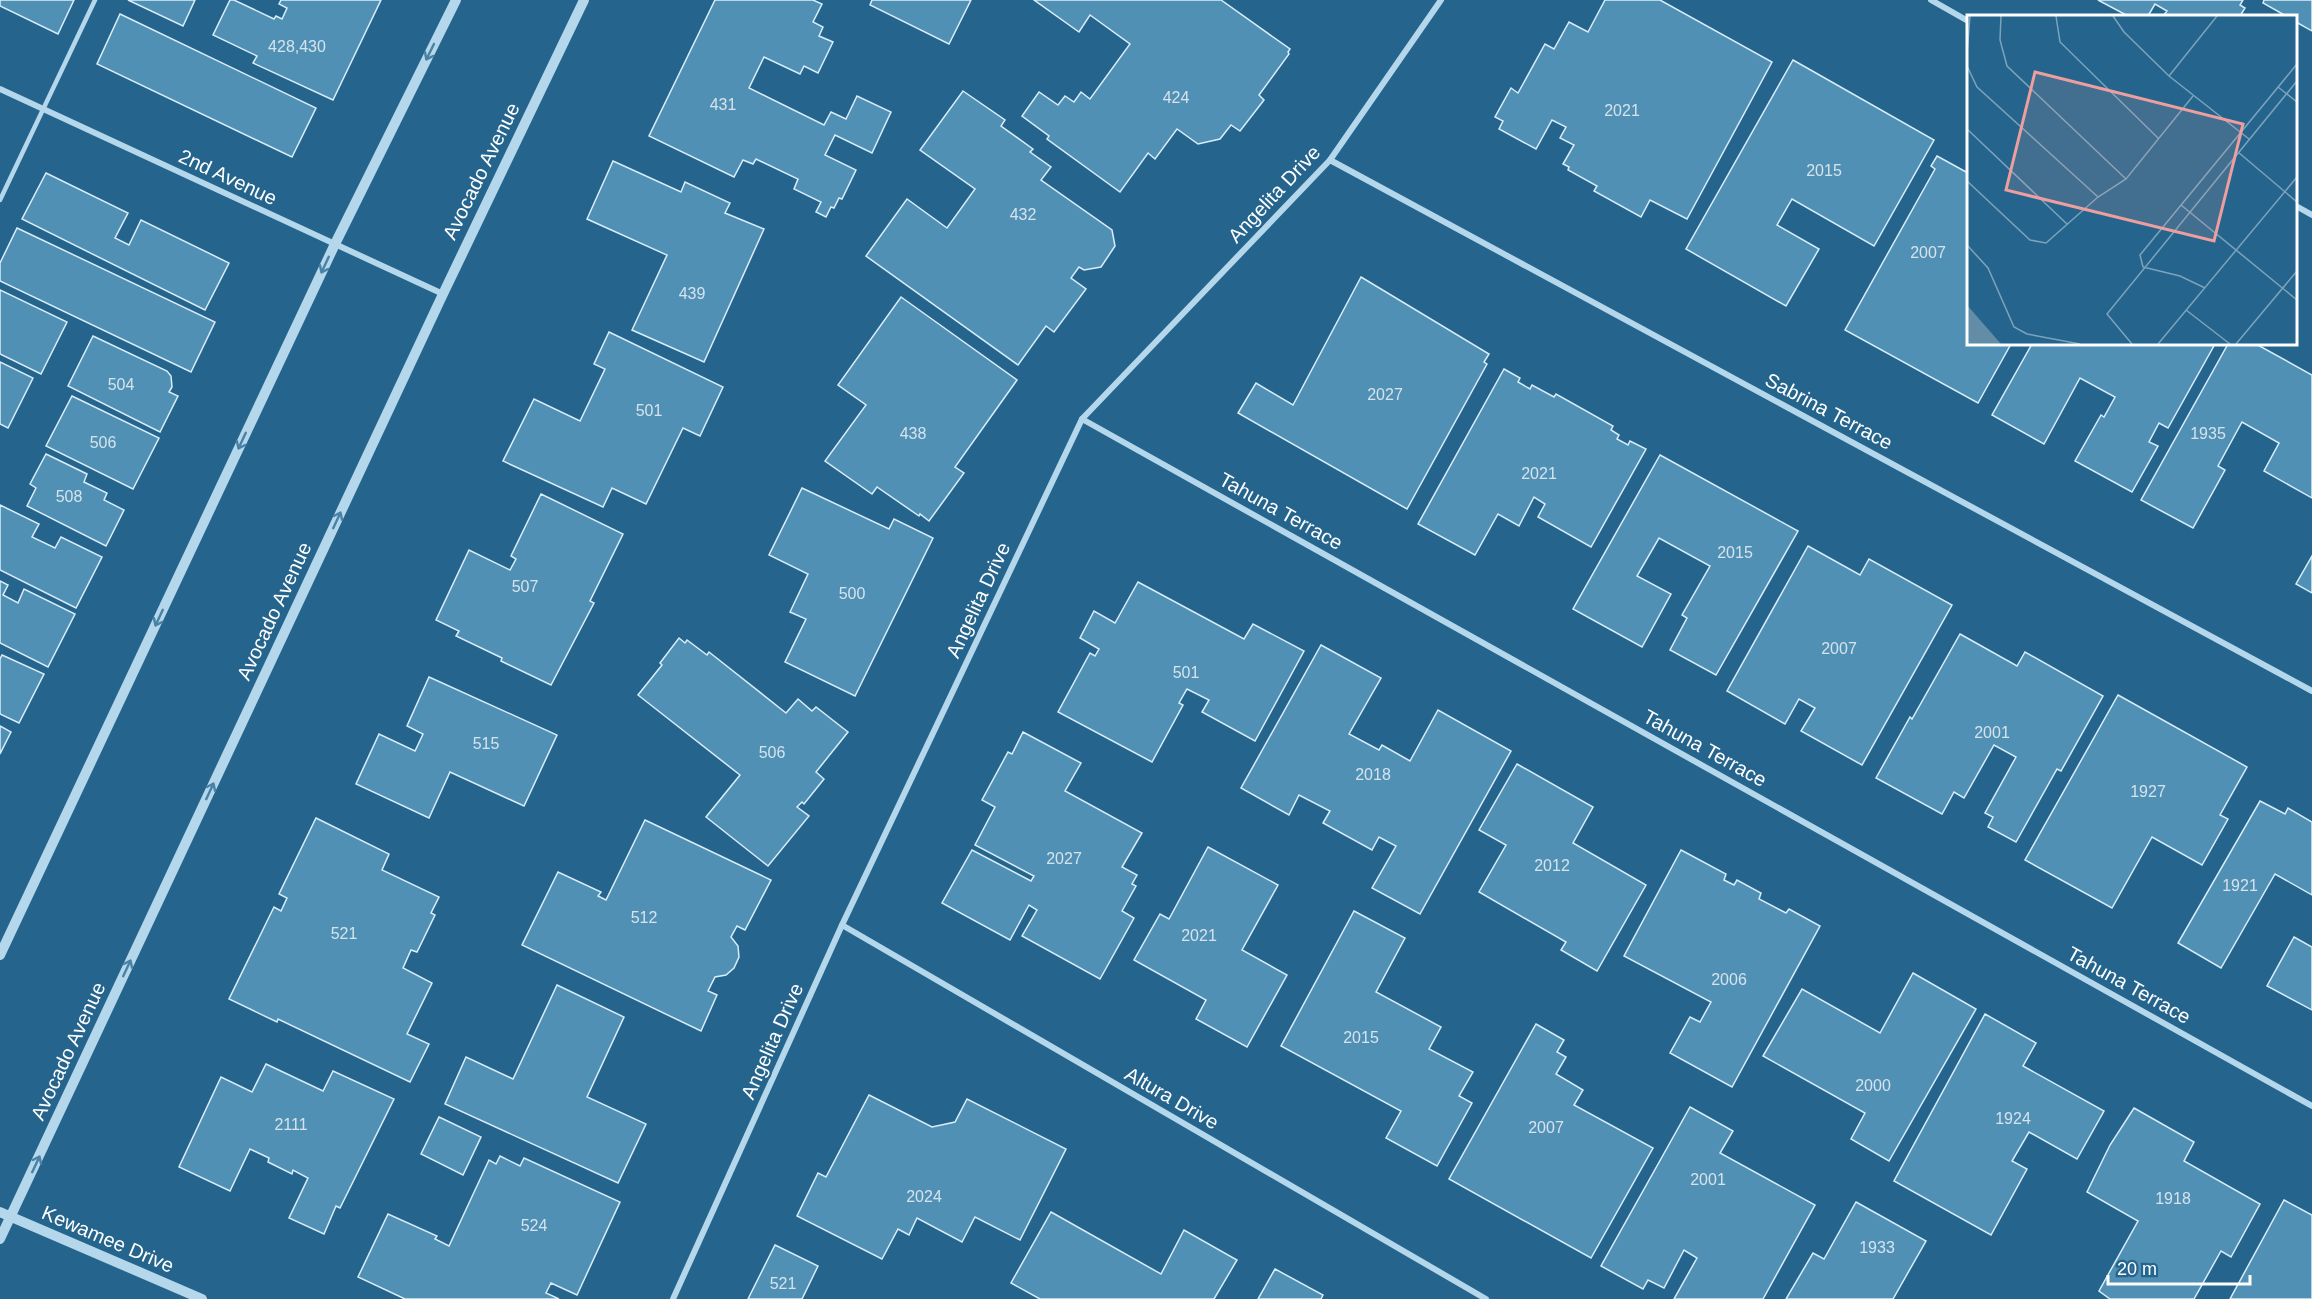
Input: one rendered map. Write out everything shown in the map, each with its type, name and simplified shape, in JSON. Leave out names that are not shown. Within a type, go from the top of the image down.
[{"type":"street","points":[[0,955],[335,244],[456,0]]},
{"type":"street","name":"Avocado Avenue","points":[[0,1239],[443,294],[584,0]]},
{"type":"street","name":"Angelita Drive","points":[[673,1299],[842,925],[1082,419],[1330,160],[1441,0]]},
{"type":"street","points":[[1931,0],[1967,20]]},
{"type":"street","name":"2nd Avenue","points":[[0,89],[443,294]]},
{"type":"street","name":"Sabrina Terrace","points":[[1330,160],[2312,691]]},
{"type":"street","points":[[2297,207],[2312,215]]},
{"type":"street","name":"Tahuna Terrace","points":[[1082,419],[2312,1106]]},
{"type":"street","name":"Altura Drive","points":[[842,925],[1486,1299]]},
{"type":"street","name":"Kewamee Drive","points":[[0,1212],[202,1299]]},
{"type":"lane","points":[[0,200],[95,0]]},
{"type":"building","points":[[0,0],[74,0],[58,34],[0,6]]},
{"type":"building","points":[[128,0],[195,0],[183,26]]},
{"type":"building","points":[[230,0],[274,19],[276,16],[282,19],[287,8],[279,4],[281,0],[381,0],[333,100],[253,63],[257,56],[213,35]]},
{"type":"building","points":[[715,0],[813,0],[822,4],[813,22],[823,27],[819,36],[833,42],[818,73],[804,66],[800,74],[764,57],[749,88],[824,125],[831,112],[846,119],[857,96],[891,112],[872,153],[835,135],[825,155],[856,170],[842,199],[839,198],[834,208],[831,207],[826,217],[816,212],[821,202],[794,189],[798,179],[756,159],[753,164],[743,160],[734,177],[649,136]]},
{"type":"building","points":[[872,0],[971,0],[949,44],[870,5]]},
{"type":"building","points":[[1034,0],[1221,0],[1290,49],[1289,54],[1259,95],[1264,100],[1240,131],[1231,125],[1220,139],[1198,144],[1177,129],[1155,159],[1148,153],[1120,192],[1047,139],[1049,136],[1022,116],[1039,92],[1058,105],[1065,96],[1074,102],[1081,92],[1090,99],[1130,44],[1090,15],[1079,32]]},
{"type":"building","points":[[1605,0],[1660,0],[1772,62],[1687,219],[1650,200],[1641,217],[1594,191],[1597,186],[1568,170],[1569,167],[1563,164],[1574,145],[1560,138],[1566,127],[1552,120],[1536,149],[1499,129],[1503,121],[1495,117],[1511,88],[1518,93],[1545,44],[1554,49],[1569,22],[1588,32]]},
{"type":"building","points":[[2098,0],[2243,0],[2240,5],[2245,8],[2241,15],[2164,15],[2167,11],[2155,4],[2149,15],[2126,15]]},
{"type":"building","points":[[2264,0],[2312,0],[2312,31],[2297,23],[2297,15],[2284,15],[2263,3]]},
{"type":"building","points":[[120,14],[316,108],[292,157],[97,64]]},
{"type":"building","points":[[1793,60],[1934,140],[1874,246],[1792,199],[1777,225],[1819,249],[1786,306],[1686,249]]},
{"type":"building","points":[[963,91],[1005,120],[1001,126],[1033,149],[1030,152],[1051,167],[1041,180],[1112,230],[1115,246],[1101,267],[1084,270],[1079,267],[1071,278],[1086,289],[1054,332],[1046,326],[1018,365],[866,256],[907,199],[947,228],[975,189],[920,150]]},
{"type":"building","points":[[1937,156],[1967,172],[1967,345],[2010,345],[1978,403],[1845,330],[1935,169],[1931,166]]},
{"type":"building","points":[[613,161],[681,192],[685,182],[730,203],[725,213],[764,229],[704,362],[632,330],[667,255],[587,219]]},
{"type":"building","points":[[46,173],[128,213],[115,238],[129,245],[141,220],[229,263],[205,310],[22,219]]},
{"type":"building","points":[[17,228],[215,322],[191,372],[0,281],[0,263]]},
{"type":"building","points":[[1361,277],[1489,354],[1484,362],[1487,364],[1407,509],[1238,413],[1256,383],[1293,405]]},
{"type":"building","points":[[0,290],[67,322],[41,374],[0,354]]},
{"type":"building","points":[[901,297],[1017,380],[955,467],[964,473],[929,521],[877,487],[872,494],[825,461],[866,405],[838,385]]},
{"type":"building","points":[[609,332],[723,387],[700,436],[683,428],[646,504],[612,488],[603,507],[503,461],[534,399],[580,421],[605,369],[594,364]]},
{"type":"building","points":[[93,336],[167,371],[171,376],[172,387],[169,392],[178,396],[160,432],[68,386]]},
{"type":"building","points":[[2031,345],[2214,345],[2168,428],[2159,423],[2149,442],[2158,446],[2132,492],[2075,461],[2101,415],[2104,417],[2115,397],[2080,378],[2044,444],[1992,415]]},
{"type":"building","points":[[2227,345],[2258,345],[2312,375],[2312,498],[2264,471],[2279,443],[2242,422],[2218,466],[2225,470],[2193,528],[2141,500]]},
{"type":"building","points":[[0,362],[33,378],[8,428],[0,424]]},
{"type":"building","points":[[1504,369],[1520,378],[1518,382],[1530,389],[1532,385],[1554,397],[1556,394],[1613,426],[1611,430],[1619,435],[1617,439],[1628,445],[1630,441],[1646,449],[1591,547],[1538,517],[1545,504],[1534,497],[1519,526],[1498,514],[1475,555],[1418,524]]},
{"type":"building","points":[[72,396],[159,438],[133,489],[46,446]]},
{"type":"building","points":[[46,454],[87,474],[84,482],[107,493],[104,500],[124,510],[106,546],[27,506],[36,488],[30,484]]},
{"type":"building","points":[[1660,455],[1798,531],[1716,675],[1670,650],[1687,618],[1682,615],[1710,566],[1659,538],[1637,576],[1671,594],[1642,647],[1573,609]]},
{"type":"building","points":[[802,488],[889,529],[894,519],[933,538],[855,696],[785,662],[806,619],[790,612],[808,574],[769,555]]},
{"type":"building","points":[[541,494],[623,534],[590,601],[594,603],[551,685],[456,636],[459,631],[436,620],[469,550],[510,570],[516,559],[511,556]]},
{"type":"building","points":[[0,505],[39,524],[32,537],[55,548],[61,537],[102,557],[76,608],[0,570]]},
{"type":"building","points":[[1808,546],[1860,575],[1869,559],[1952,605],[1862,765],[1801,731],[1815,708],[1799,699],[1785,724],[1727,691]]},
{"type":"building","points":[[2312,556],[2312,593],[2296,584]]},
{"type":"building","points":[[0,581],[8,585],[3,595],[18,603],[24,589],[75,614],[48,667],[0,643]]},
{"type":"building","points":[[1138,582],[1244,639],[1253,624],[1304,651],[1255,741],[1202,712],[1209,700],[1187,689],[1179,703],[1183,705],[1152,762],[1058,712],[1090,653],[1095,656],[1099,649],[1080,638],[1094,611],[1115,623]]},
{"type":"building","points":[[1960,634],[2017,666],[2025,652],[2103,696],[2061,771],[2057,769],[2016,842],[1988,827],[1993,817],[1985,813],[2016,757],[1994,745],[1964,798],[1954,792],[1942,814],[1876,778]]},
{"type":"building","points":[[679,638],[685,643],[687,640],[707,655],[709,652],[786,713],[798,699],[812,711],[816,707],[848,732],[816,772],[824,779],[804,804],[802,802],[797,807],[809,816],[768,866],[706,817],[740,775],[638,695],[662,665],[660,663]]},
{"type":"building","points":[[1321,645],[1381,678],[1349,734],[1379,750],[1382,745],[1410,761],[1438,710],[1511,751],[1420,914],[1372,888],[1396,846],[1379,837],[1372,850],[1323,823],[1330,811],[1299,795],[1289,815],[1241,788]]},
{"type":"building","points":[[2,655],[44,674],[19,723],[0,714],[0,659]]},
{"type":"building","points":[[429,677],[557,735],[524,806],[450,772],[429,818],[356,784],[379,734],[415,751],[423,734],[407,726]]},
{"type":"building","points":[[2118,695],[2247,767],[2220,815],[2228,819],[2202,865],[2152,837],[2112,908],[2025,860]]},
{"type":"building","points":[[0,726],[11,732],[0,754]]},
{"type":"building","points":[[1023,732],[1081,763],[1065,791],[1142,833],[1122,867],[1137,875],[1132,884],[1136,886],[1122,911],[1134,918],[1100,979],[1022,936],[1037,910],[1029,905],[1010,940],[942,903],[972,850],[1031,881],[1034,876],[975,845],[995,807],[982,800],[1008,752],[1012,754]]},
{"type":"building","points":[[1517,764],[1593,807],[1573,843],[1646,885],[1597,971],[1561,950],[1566,942],[1479,892],[1506,845],[1479,830]]},
{"type":"building","points":[[2260,801],[2285,814],[2288,808],[2312,822],[2312,895],[2275,874],[2221,968],[2178,943]]},
{"type":"building","points":[[316,818],[389,854],[382,870],[439,897],[431,913],[435,915],[417,952],[411,950],[403,968],[432,983],[407,1034],[429,1044],[410,1082],[278,1019],[277,1022],[229,999],[274,907],[281,911],[287,898],[279,894]]},
{"type":"building","points":[[645,820],[771,880],[745,930],[737,926],[731,937],[738,946],[739,957],[734,968],[726,975],[715,977],[708,991],[717,995],[701,1031],[522,945],[558,872],[601,892],[598,896],[606,900]]},
{"type":"building","points":[[1208,847],[1278,885],[1242,950],[1287,975],[1247,1047],[1196,1019],[1206,1000],[1134,960],[1160,914],[1169,919]]},
{"type":"building","points":[[1681,850],[1726,874],[1724,880],[1734,885],[1737,880],[1761,893],[1759,899],[1786,913],[1789,909],[1820,926],[1732,1087],[1670,1053],[1690,1017],[1700,1022],[1711,1002],[1624,956]]},
{"type":"building","points":[[1354,911],[1405,938],[1376,992],[1441,1027],[1429,1049],[1473,1072],[1459,1096],[1472,1103],[1437,1166],[1386,1138],[1401,1111],[1281,1046]]},
{"type":"building","points":[[2294,937],[2312,947],[2312,1010],[2267,986]]},
{"type":"building","points":[[1913,973],[1976,1009],[1889,1161],[1851,1139],[1865,1113],[1763,1056],[1802,989],[1880,1033]]},
{"type":"building","points":[[557,985],[624,1017],[587,1097],[646,1124],[618,1183],[445,1104],[466,1057],[513,1079]]},
{"type":"building","points":[[1985,1014],[2036,1043],[2023,1066],[2104,1111],[2077,1159],[2029,1132],[2012,1161],[2027,1169],[1991,1235],[1894,1181]]},
{"type":"building","points":[[1536,1024],[1564,1040],[1557,1052],[1566,1057],[1556,1074],[1583,1090],[1574,1105],[1653,1148],[1591,1258],[1449,1179]]},
{"type":"building","points":[[266,1064],[323,1091],[333,1071],[394,1099],[340,1208],[336,1206],[324,1234],[289,1218],[308,1178],[293,1170],[292,1174],[268,1162],[269,1158],[250,1149],[230,1191],[179,1167],[221,1077],[252,1092]]},
{"type":"building","points":[[869,1095],[932,1127],[955,1122],[967,1099],[1066,1149],[1020,1240],[975,1217],[962,1242],[917,1218],[909,1235],[898,1229],[882,1259],[797,1216],[818,1173],[826,1177]]},
{"type":"building","points":[[1690,1107],[1733,1131],[1720,1153],[1815,1205],[1763,1299],[1674,1299],[1697,1258],[1684,1250],[1664,1288],[1648,1280],[1643,1289],[1601,1266]]},
{"type":"building","points":[[2134,1108],[2194,1142],[2184,1161],[2260,1204],[2231,1257],[2221,1251],[2194,1299],[2110,1299],[2099,1291],[2138,1221],[2087,1192],[2110,1145]]},
{"type":"building","points":[[439,1117],[481,1137],[463,1175],[421,1154]]},
{"type":"building","points":[[500,1156],[520,1166],[524,1158],[620,1202],[577,1295],[551,1283],[546,1293],[559,1299],[405,1299],[358,1277],[388,1214],[437,1236],[435,1239],[449,1246],[489,1160],[496,1164]]},
{"type":"building","points":[[2284,1200],[2312,1215],[2312,1299],[2230,1299]]},
{"type":"building","points":[[1856,1202],[1926,1241],[1893,1299],[1786,1299],[1813,1253],[1824,1259]]},
{"type":"building","points":[[1051,1212],[1161,1274],[1184,1230],[1237,1260],[1214,1299],[1040,1299],[1011,1283]]},
{"type":"building","points":[[775,1245],[818,1266],[802,1299],[748,1299]]},
{"type":"building","points":[[1275,1269],[1323,1295],[1321,1299],[1258,1299]]}]
